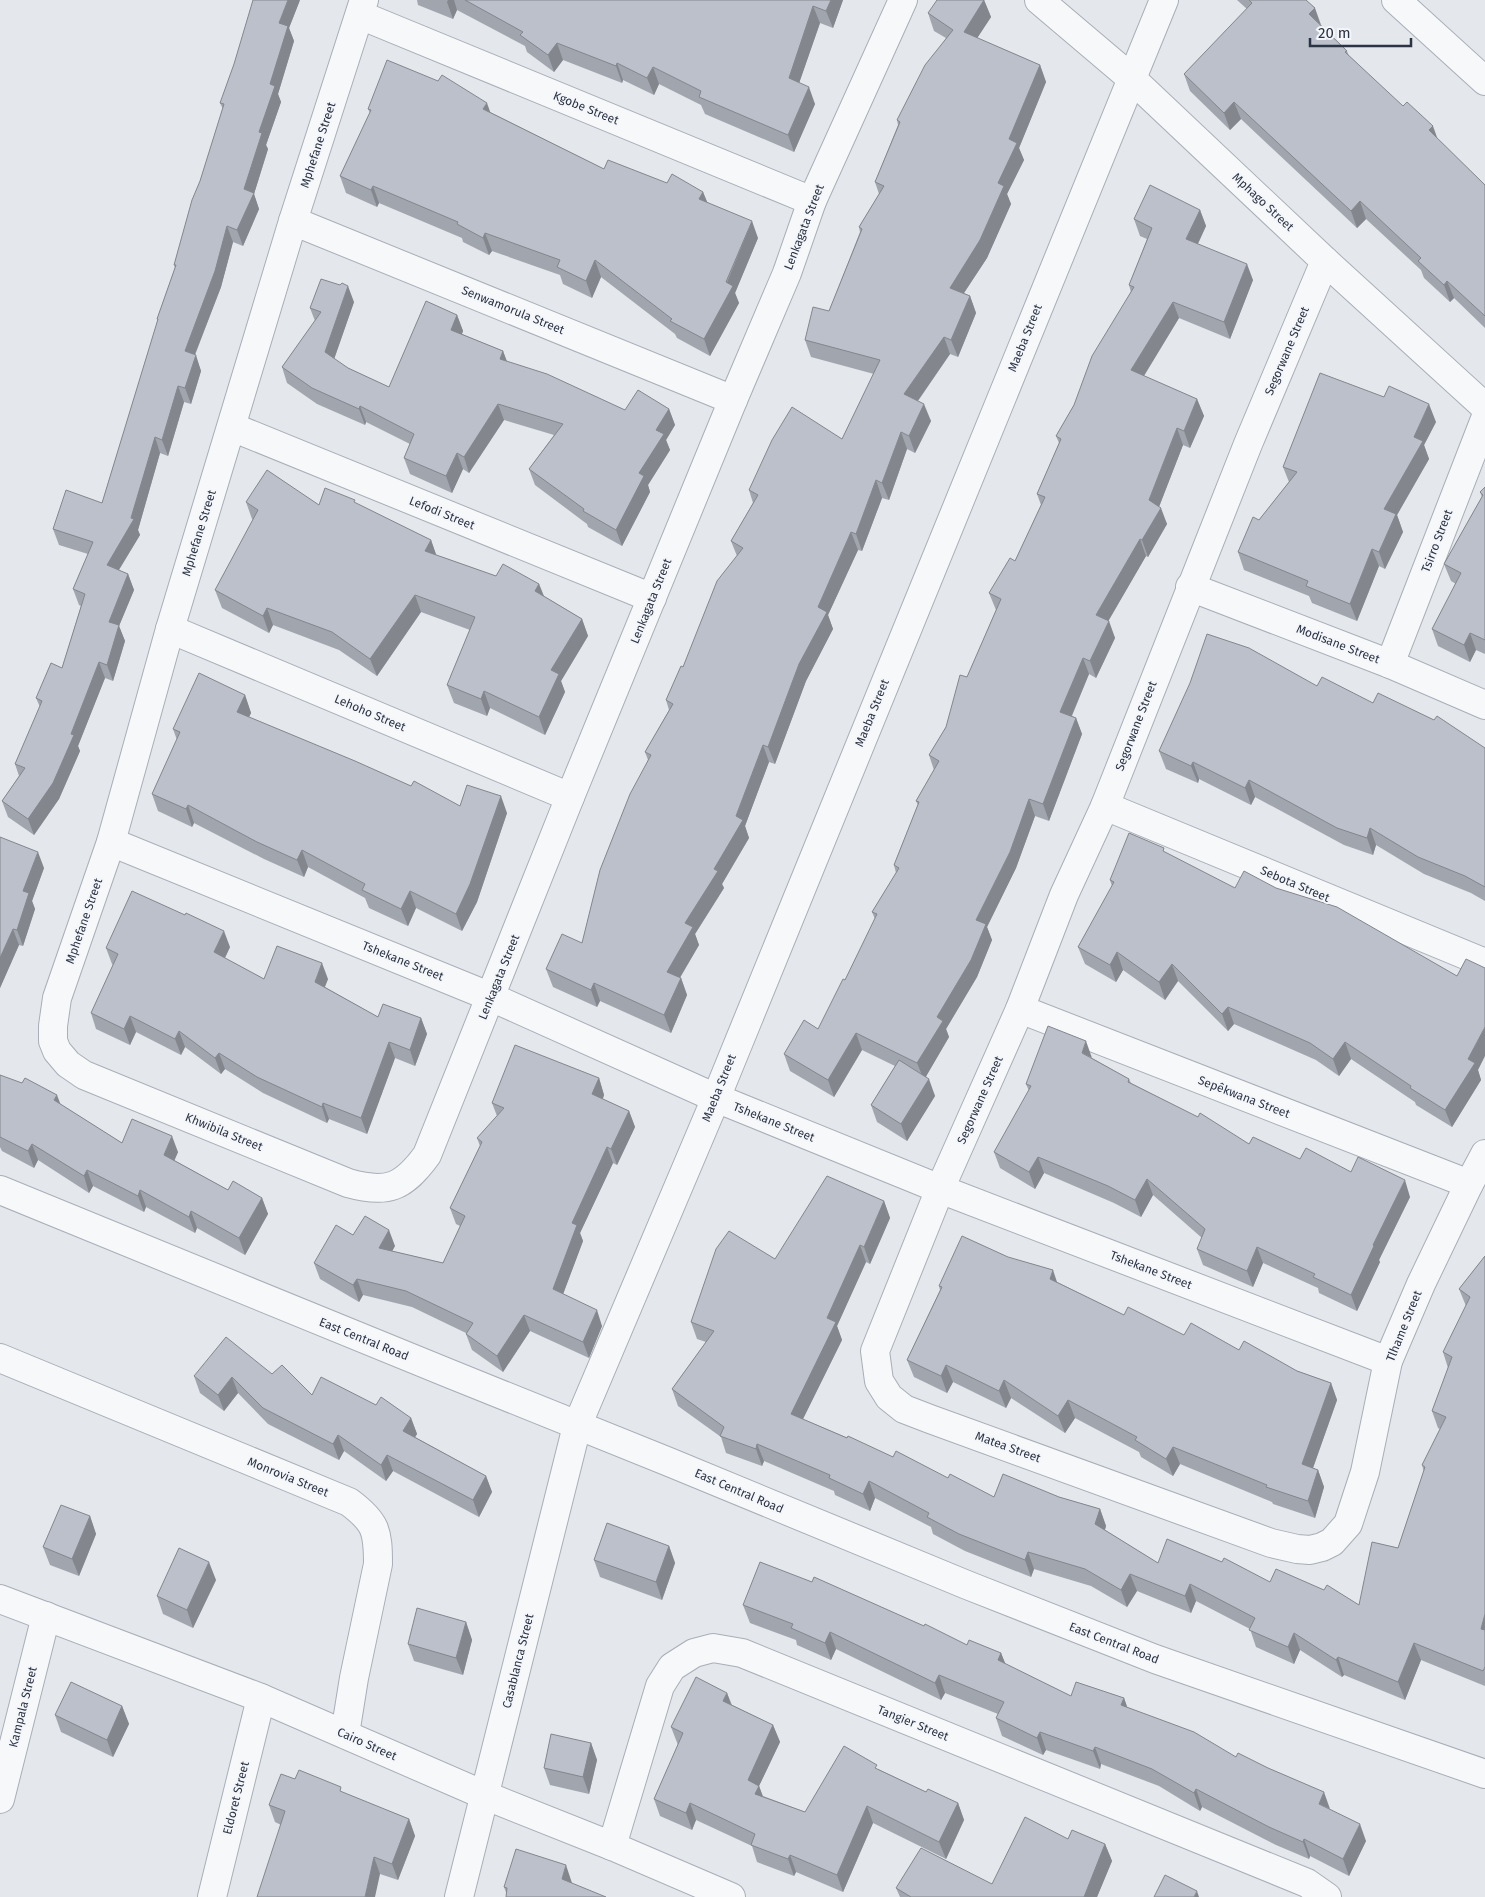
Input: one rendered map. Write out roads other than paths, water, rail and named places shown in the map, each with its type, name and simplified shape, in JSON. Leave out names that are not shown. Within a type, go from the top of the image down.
[{"type":"street","name":"Lenkagata Street","points":[[385,1188],[403,1182],[415,1172],[427,1155],[570,797],[786,273],[812,200],[904,0]]},
{"type":"street","name":"Mphago Street","points":[[1039,0],[1132,78],[1325,261],[1485,407]]},
{"type":"street","name":"Maeba Street","points":[[577,1426],[716,1098],[1164,0]]},
{"type":"street","points":[[1396,0],[1485,81]]},
{"type":"street","name":"Kgobe Street","points":[[362,7],[812,200]]},
{"type":"street","name":"Mphefane Street","points":[[68,1064],[57,1051],[53,1042],[57,998],[111,842],[170,629],[293,221],[362,7]]},
{"type":"street","name":"Senwamorula Street","points":[[293,221],[733,400]]},
{"type":"street","name":"Segorwane Street","points":[[940,1189],[1020,1009],[1064,895],[1105,806],[1190,587],[1325,261]]},
{"type":"street","name":"Tsirro Street","points":[[1390,664],[1485,419]]},
{"type":"street","name":"Lefodi Street","points":[[232,427],[652,598]]},
{"type":"street","name":"Modisane Street","points":[[1190,587],[1390,664],[1485,705]]},
{"type":"street","name":"Lehoho Street","points":[[170,629],[570,797]]},
{"type":"street","name":"Sebota Street","points":[[1105,806],[1485,963]]},
{"type":"street","name":"Tshekane Street","points":[[111,842],[491,997],[716,1098],[940,1189],[1388,1361]]},
{"type":"street","name":"Sepêkwana Street","points":[[1020,1009],[1468,1184]]},
{"type":"street","name":"Khwibila Street","points":[[68,1064],[84,1075],[348,1183],[368,1188],[385,1188]]},
{"type":"street","name":"Tlhame Street","points":[[1339,1535],[1348,1524],[1365,1472],[1388,1361],[1421,1284],[1468,1184],[1485,1154]]},
{"type":"street","name":"Matea Street","points":[[940,1189],[875,1351],[879,1381],[890,1397],[904,1409],[930,1419],[1271,1543],[1297,1550],[1310,1550],[1322,1547],[1339,1535]]},
{"type":"street","name":"East Central Road","points":[[0,1190],[967,1585],[1155,1659],[1485,1774]]},
{"type":"street","name":"Monrovia Street","points":[[0,1358],[349,1502],[370,1520],[378,1545],[378,1564],[354,1678],[345,1734]]},
{"type":"street","name":"Casablanca Street","points":[[459,1897],[577,1426]]},
{"type":"street","name":"Cairo Street","points":[[0,1599],[261,1698],[484,1795],[612,1846],[686,1888],[731,1897]]},
{"type":"street","name":"Kampala Street","points":[[0,1799],[46,1616]]},
{"type":"street","name":"Tangier Street","points":[[612,1846],[660,1686],[672,1667],[694,1653],[713,1648],[742,1653],[1307,1883],[1327,1897]]},
{"type":"street","name":"Eldoret Street","points":[[212,1897],[261,1698]]}]
